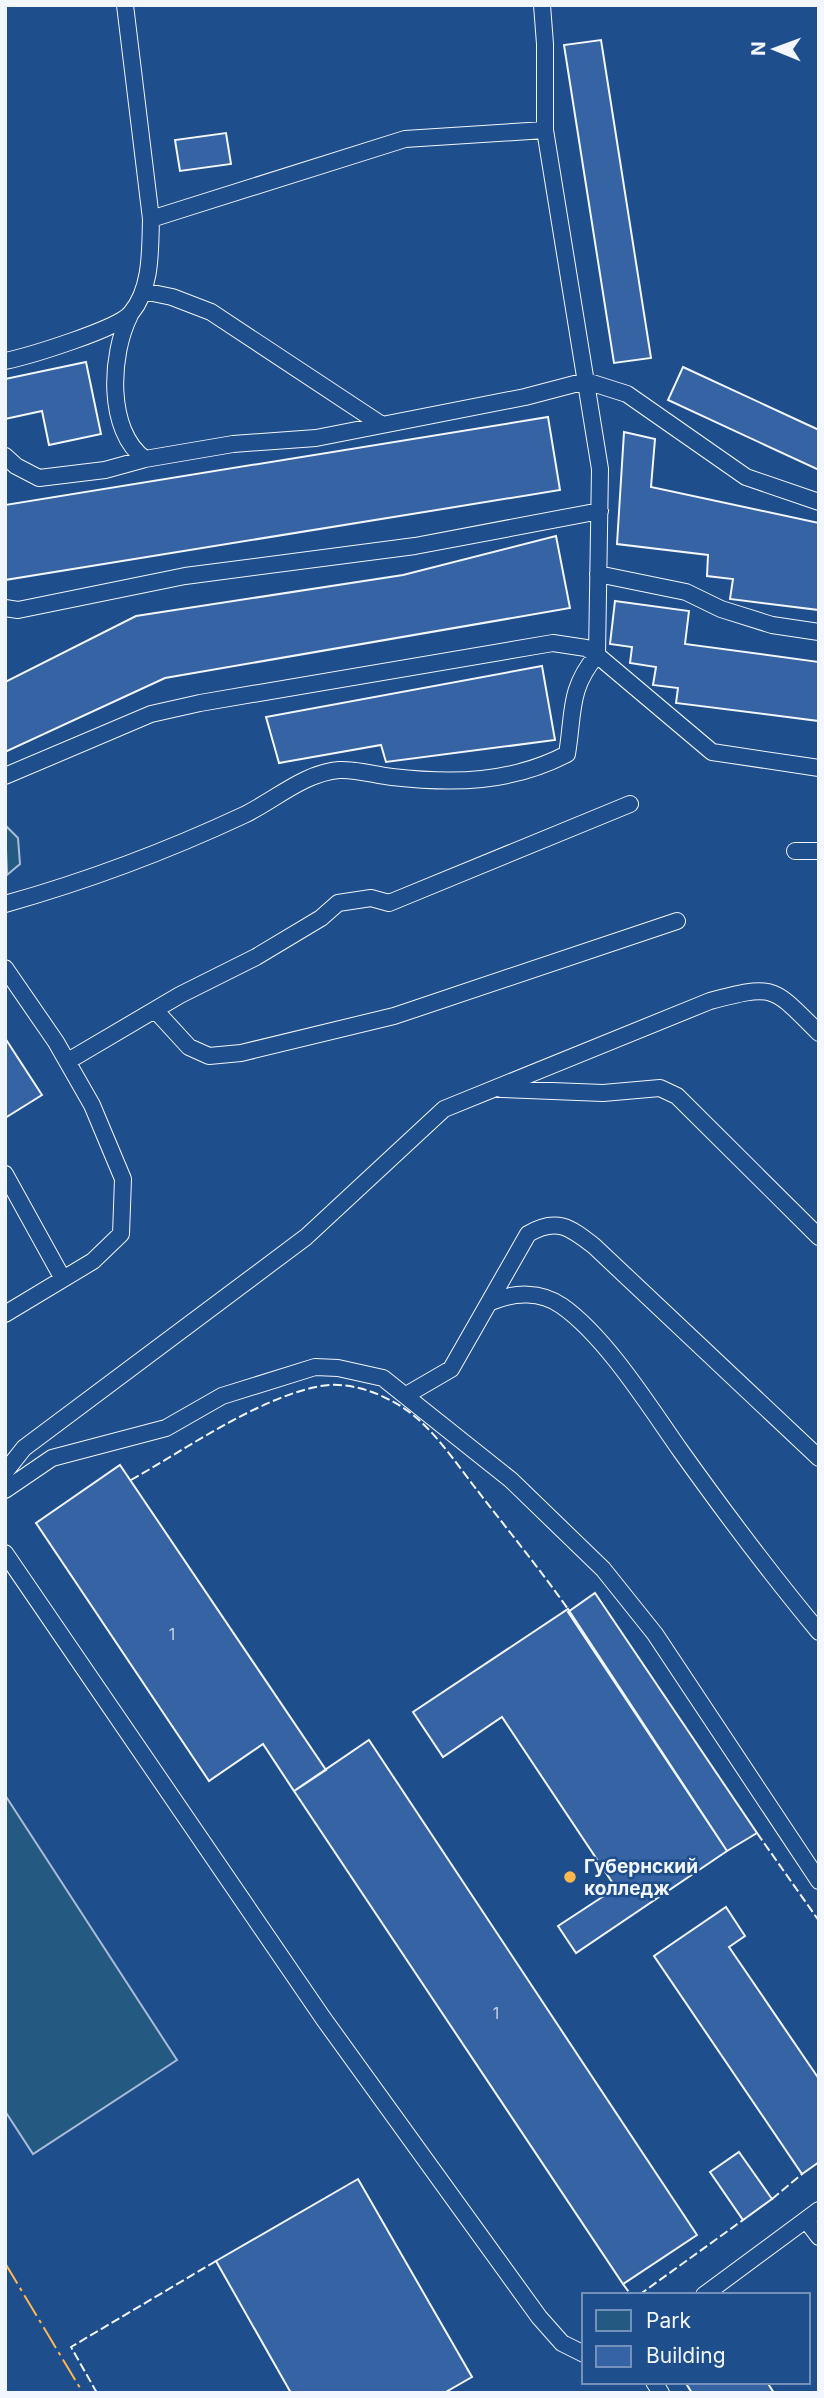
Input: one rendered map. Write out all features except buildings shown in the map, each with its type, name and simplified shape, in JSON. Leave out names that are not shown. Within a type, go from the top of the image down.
[{"type":"lane","points":[[125,5],[151,219],[149,260],[143,291],[120,334],[117,355],[119,417],[126,440],[145,459]]},
{"type":"lane","points":[[5,904],[60,889],[146,857],[245,814],[320,775],[340,770],[412,779],[479,782],[541,768],[567,754],[570,708],[578,682],[597,654],[600,469],[545,130],[542,5]]},
{"type":"lane","points":[[151,219],[405,139],[545,130]]},
{"type":"lane","points":[[143,291],[172,296],[211,312],[382,425]]},
{"type":"lane","points":[[5,361],[99,330],[130,314]]},
{"type":"lane","points":[[5,456],[16,466],[39,478],[105,470],[145,459],[233,444],[316,438],[525,397],[586,381],[627,394],[746,477],[819,502]]},
{"type":"lane","points":[[5,608],[18,610],[185,576],[415,545],[600,511]]},
{"type":"lane","points":[[598,575],[686,592],[721,609],[772,625],[819,632]]},
{"type":"lane","points":[[5,776],[151,714],[200,703],[553,643],[586,648],[597,654],[712,752],[819,768]]},
{"type":"lane","points":[[68,1061],[155,1010],[256,957],[321,918],[338,903],[371,898],[389,903],[630,804]]},
{"type":"lane","points":[[795,851],[819,851]]},
{"type":"lane","points":[[155,1010],[189,1047],[209,1056],[241,1053],[394,1016],[677,921]]},
{"type":"lane","points":[[5,968],[68,1061],[93,1105],[123,1179],[121,1234],[93,1261],[5,1314]]},
{"type":"lane","points":[[5,1472],[24,1448],[306,1237],[444,1110],[710,1001],[753,990],[780,995],[819,1033]]},
{"type":"lane","points":[[496,1088],[604,1093],[660,1087],[677,1096],[819,1237]]},
{"type":"lane","points":[[5,1174],[63,1279]]},
{"type":"lane","points":[[408,1394],[452,1370],[528,1234],[543,1225],[561,1225],[593,1245],[819,1458]]},
{"type":"lane","points":[[491,1302],[504,1297],[540,1295],[562,1306],[591,1334],[642,1397],[744,1540],[819,1632]]},
{"type":"lane","points":[[5,1489],[51,1458],[166,1428],[222,1396],[315,1367],[338,1368],[383,1378],[408,1394],[511,1480],[603,1569],[655,1634],[819,1881]]},
{"type":"lane","points":[[5,1553],[323,2018],[539,2317],[562,2343],[582,2353]]},
{"type":"lane","points":[[707,2293],[812,2215],[819,2237]]},
{"type":"green space","points":[[5,825],[18,838],[20,864],[7,875]]},
{"type":"green space","points":[[5,1795],[177,2060],[33,2154],[5,2111]]},
{"type":"fence","points":[[131,1480],[245,1414],[293,1393],[327,1385],[360,1388],[402,1407],[433,1434],[568,1609]]},
{"type":"fence","points":[[757,1833],[819,1921]]},
{"type":"fence","points":[[772,2199],[802,2174]]},
{"type":"fence","points":[[642,2293],[743,2220]]},
{"type":"fence","points":[[97,2393],[71,2347],[216,2261]]},
{"type":"fence","points":[[623,2284],[630,2293]]},
{"type":"power","points":[[5,2263],[83,2393]]},
{"type":"place","name":"Губернский колледж","points":[[570,1877]]}]
